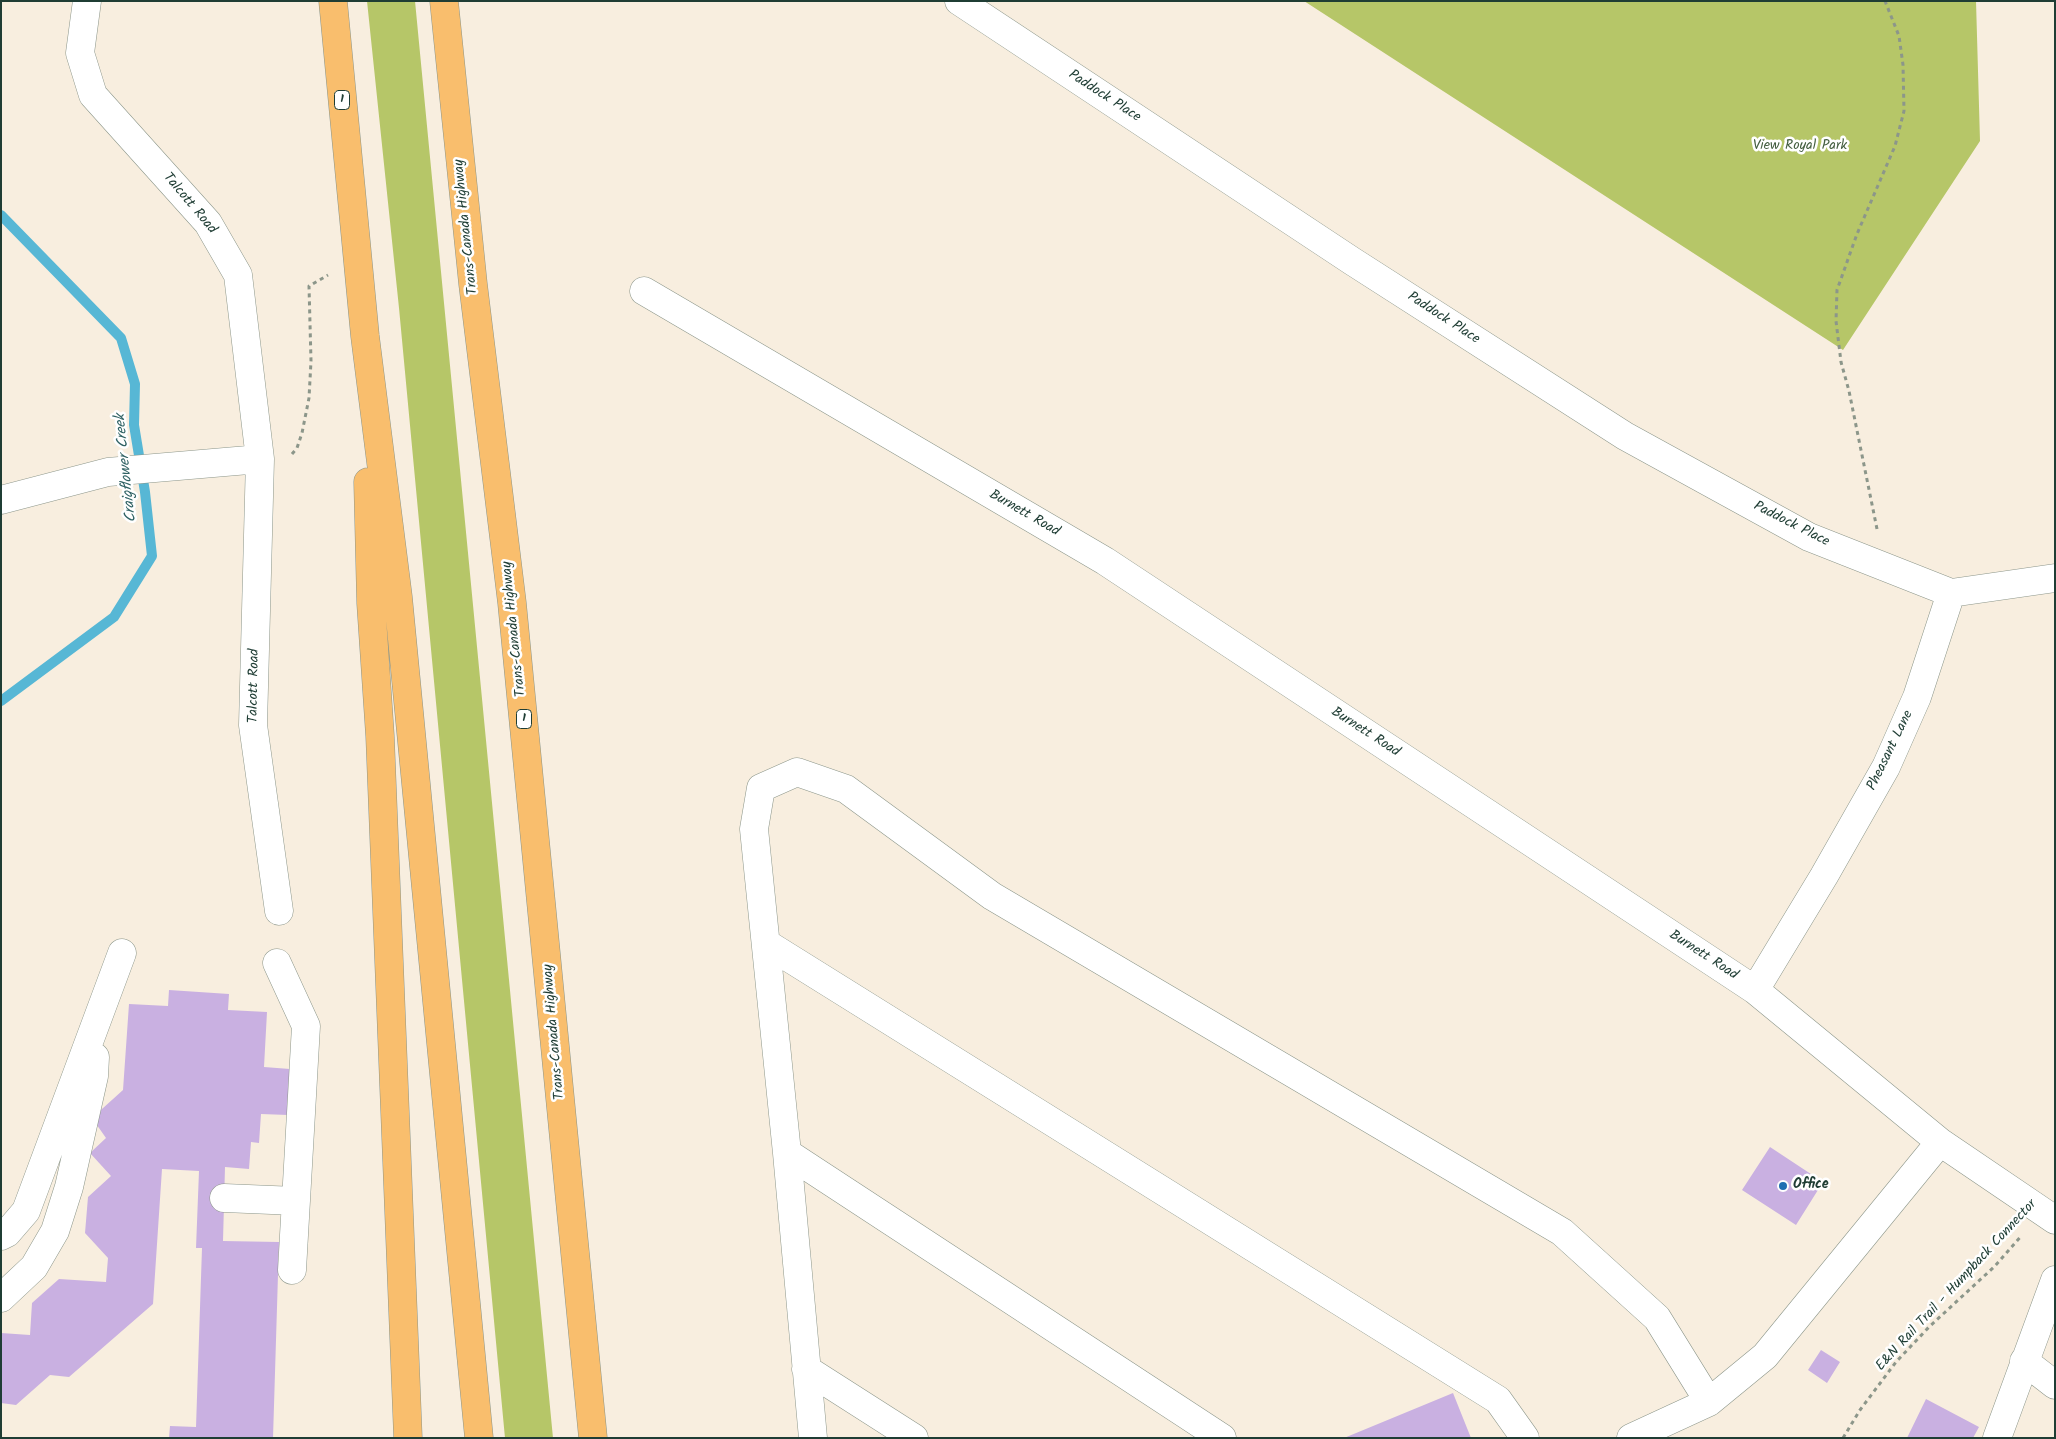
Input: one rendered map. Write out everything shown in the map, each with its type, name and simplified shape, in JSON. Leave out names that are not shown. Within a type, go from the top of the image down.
[{"type":"highway","name":"1","points":[[334,1],[365,336],[398,597],[453,1151],[479,1438]]},
{"type":"highway","name":"Trans-Canada Highway","points":[[444,1],[473,284],[514,612],[593,1438]]},
{"type":"highway","points":[[365,336],[370,602],[380,736],[408,1438]]},
{"type":"street","name":"Talcott Road","points":[[87,1],[80,53],[92,95],[208,223],[238,275],[260,459],[253,725],[279,911]]},
{"type":"street","name":"Paddock Place","points":[[959,1],[1352,261],[1625,436],[1810,537],[1882,567],[1950,592]]},
{"type":"street","name":"Burnett Road","points":[[644,291],[1105,561],[1755,990],[1940,1142],[2048,1216]]},
{"type":"street","points":[[1,500],[108,472],[260,459]]},
{"type":"street","points":[[1950,592],[2055,578]]},
{"type":"street","name":"Pheasant Lane","points":[[1755,990],[1824,876],[1886,767],[1917,697],[1950,592]]},
{"type":"street","points":[[814,1438],[767,944],[754,829],[761,788],[797,772],[846,788],[992,896],[1562,1232],[1657,1318],[1709,1402]]},
{"type":"street","points":[[767,944],[1498,1400],[1525,1438]]},
{"type":"street","points":[[1,1236],[7,1233],[26,1211],[122,953]]},
{"type":"street","points":[[277,963],[306,1026],[292,1270]]},
{"type":"street","points":[[1,1298],[34,1267],[55,1231],[69,1187],[94,1076],[97,1019]]},
{"type":"street","points":[[1631,1438],[1709,1402],[1765,1356],[1940,1142]]},
{"type":"street","points":[[787,1153],[1222,1438]]},
{"type":"street","points":[[224,1198],[296,1201]]},
{"type":"street","points":[[1997,1438],[2055,1280]]},
{"type":"street","points":[[2024,1361],[2055,1385]]},
{"type":"street","points":[[806,1369],[914,1438]]},
{"type":"path","points":[[1882,567],[1874,508],[1841,362],[1836,321],[1838,290],[1856,234],[1895,146],[1904,111],[1903,65],[1899,36],[1885,1]]},
{"type":"path","points":[[260,459],[284,464],[297,448],[302,433],[309,398],[311,361],[309,286],[357,259]]},
{"type":"path","name":"E&N Rail Trail - Humpback Connector","points":[[1843,1438],[1860,1410],[1896,1362],[1929,1327],[2048,1216]]},
{"type":"green space","points":[[367,1],[415,1],[553,1438],[505,1438],[399,308]]},
{"type":"green space","name":"View Royal Park","points":[[1304,1],[1976,1],[1980,141],[1843,350]]},
{"type":"building","points":[[169,990],[229,994],[228,1010],[267,1012],[264,1067],[290,1069],[288,1115],[261,1114],[259,1143],[251,1142],[249,1169],[225,1167],[223,1241],[279,1242],[273,1438],[169,1438],[170,1426],[196,1427],[202,1248],[196,1248],[199,1171],[162,1169],[153,1304],[69,1377],[50,1375],[16,1405],[1,1403],[1,1333],[30,1335],[32,1303],[59,1279],[106,1282],[108,1258],[85,1233],[88,1197],[111,1176],[90,1153],[106,1138],[92,1118],[123,1090],[129,1004],[168,1006]]},
{"type":"building","name":"Office","points":[[1770,1147],[1823,1182],[1796,1225],[1742,1190]]},
{"type":"building","points":[[1821,1350],[1840,1362],[1827,1383],[1808,1370]]},
{"type":"building","points":[[1453,1393],[1471,1438],[1344,1438]]},
{"type":"building","points":[[1926,1399],[1979,1427],[1973,1438],[1907,1438]]},
{"type":"waterway","name":"Craigflower Creek","points":[[1,215],[121,338],[135,384],[134,425],[145,492],[152,556],[114,617],[1,701]]},
{"type":"place","name":"Office","points":[[1783,1186]]}]
